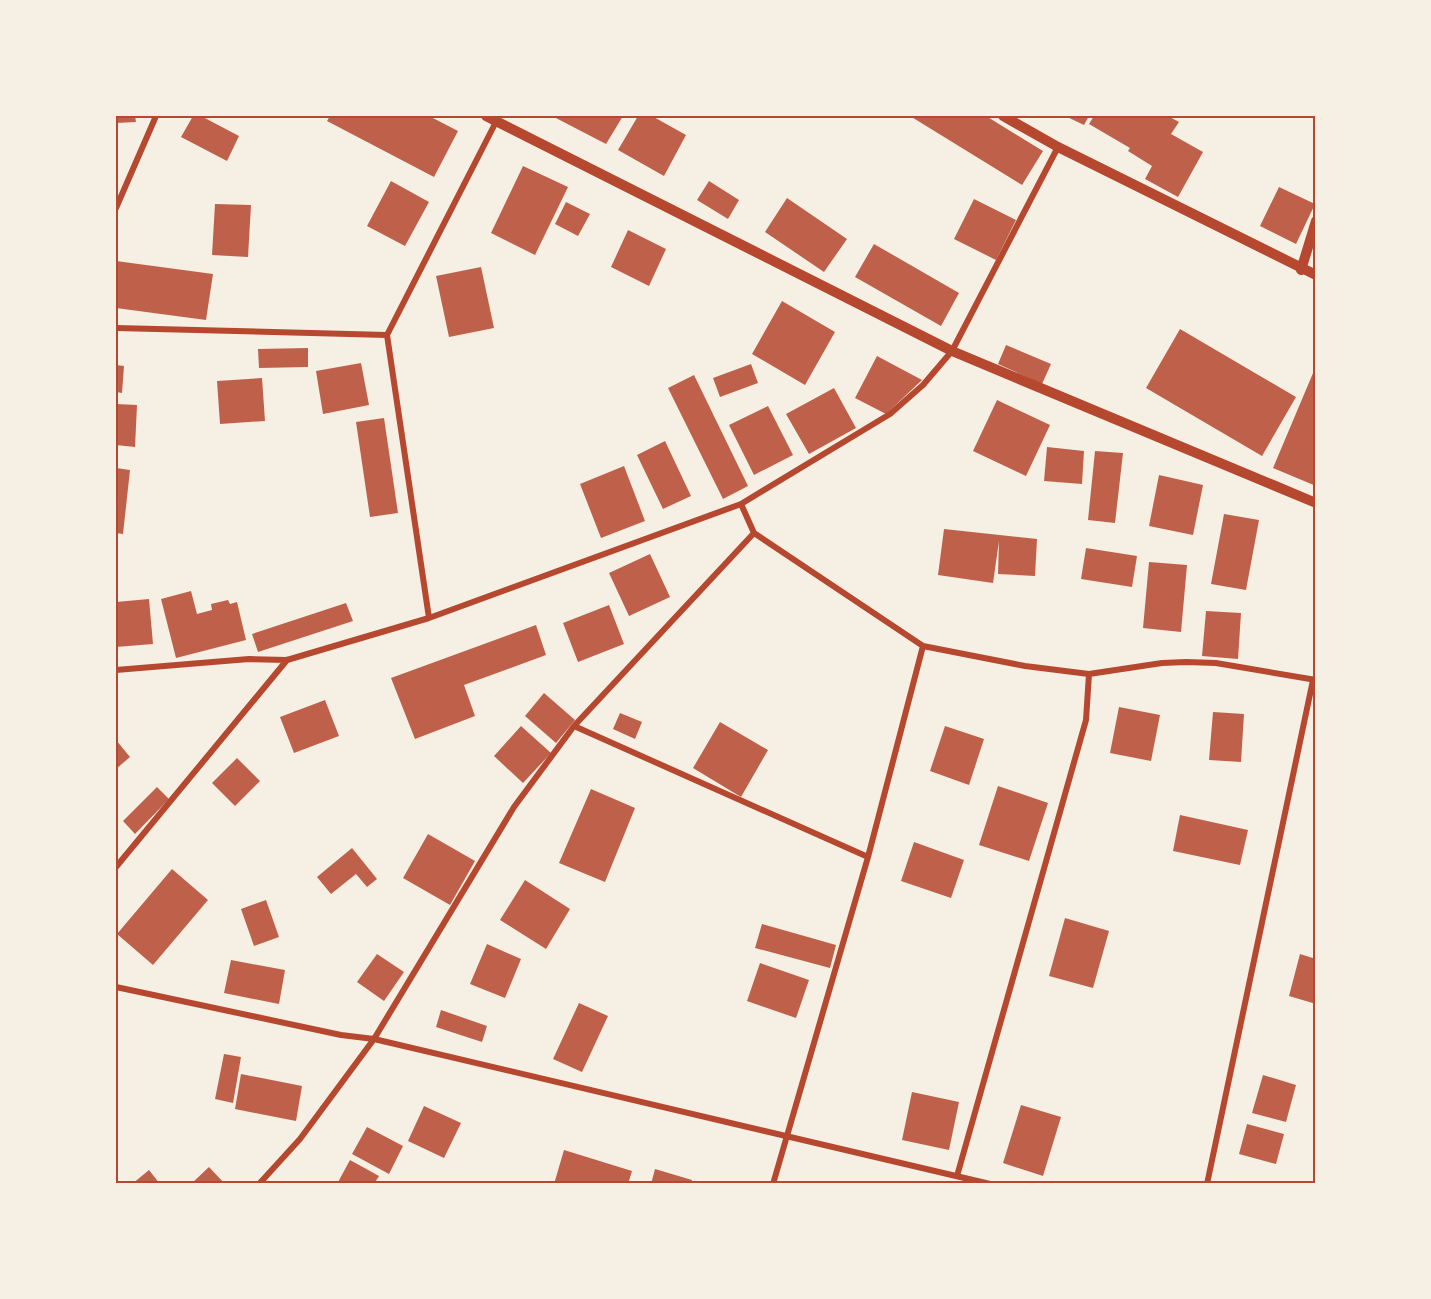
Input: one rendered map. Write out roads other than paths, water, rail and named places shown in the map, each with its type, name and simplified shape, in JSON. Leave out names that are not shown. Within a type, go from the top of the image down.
[{"type":"street","points":[[116,208],[156,116]]},
{"type":"street","points":[[1003,116],[1058,147],[1301,270],[1316,275]]},
{"type":"street","points":[[429,618],[387,335],[494,117],[952,351],[1316,503]]},
{"type":"street","points":[[116,670],[249,659],[287,660],[429,618],[741,504],[890,414],[923,385],[952,351],[1058,147]]},
{"type":"street","points":[[1301,270],[1316,221]]},
{"type":"street","points":[[116,328],[387,335]]},
{"type":"street","points":[[741,504],[754,533],[923,646],[1025,666],[1089,674],[1162,663],[1186,662],[1216,663],[1314,680],[1207,1184]]},
{"type":"street","points":[[259,1184],[300,1139],[374,1039],[514,807],[574,726],[754,533]]},
{"type":"street","points":[[773,1184],[868,857],[923,646]]},
{"type":"street","points":[[116,867],[287,660]]},
{"type":"street","points":[[957,1176],[1086,720],[1089,674]]},
{"type":"street","points":[[574,726],[868,857]]},
{"type":"street","points":[[116,987],[341,1035],[374,1039],[990,1184]]}]
